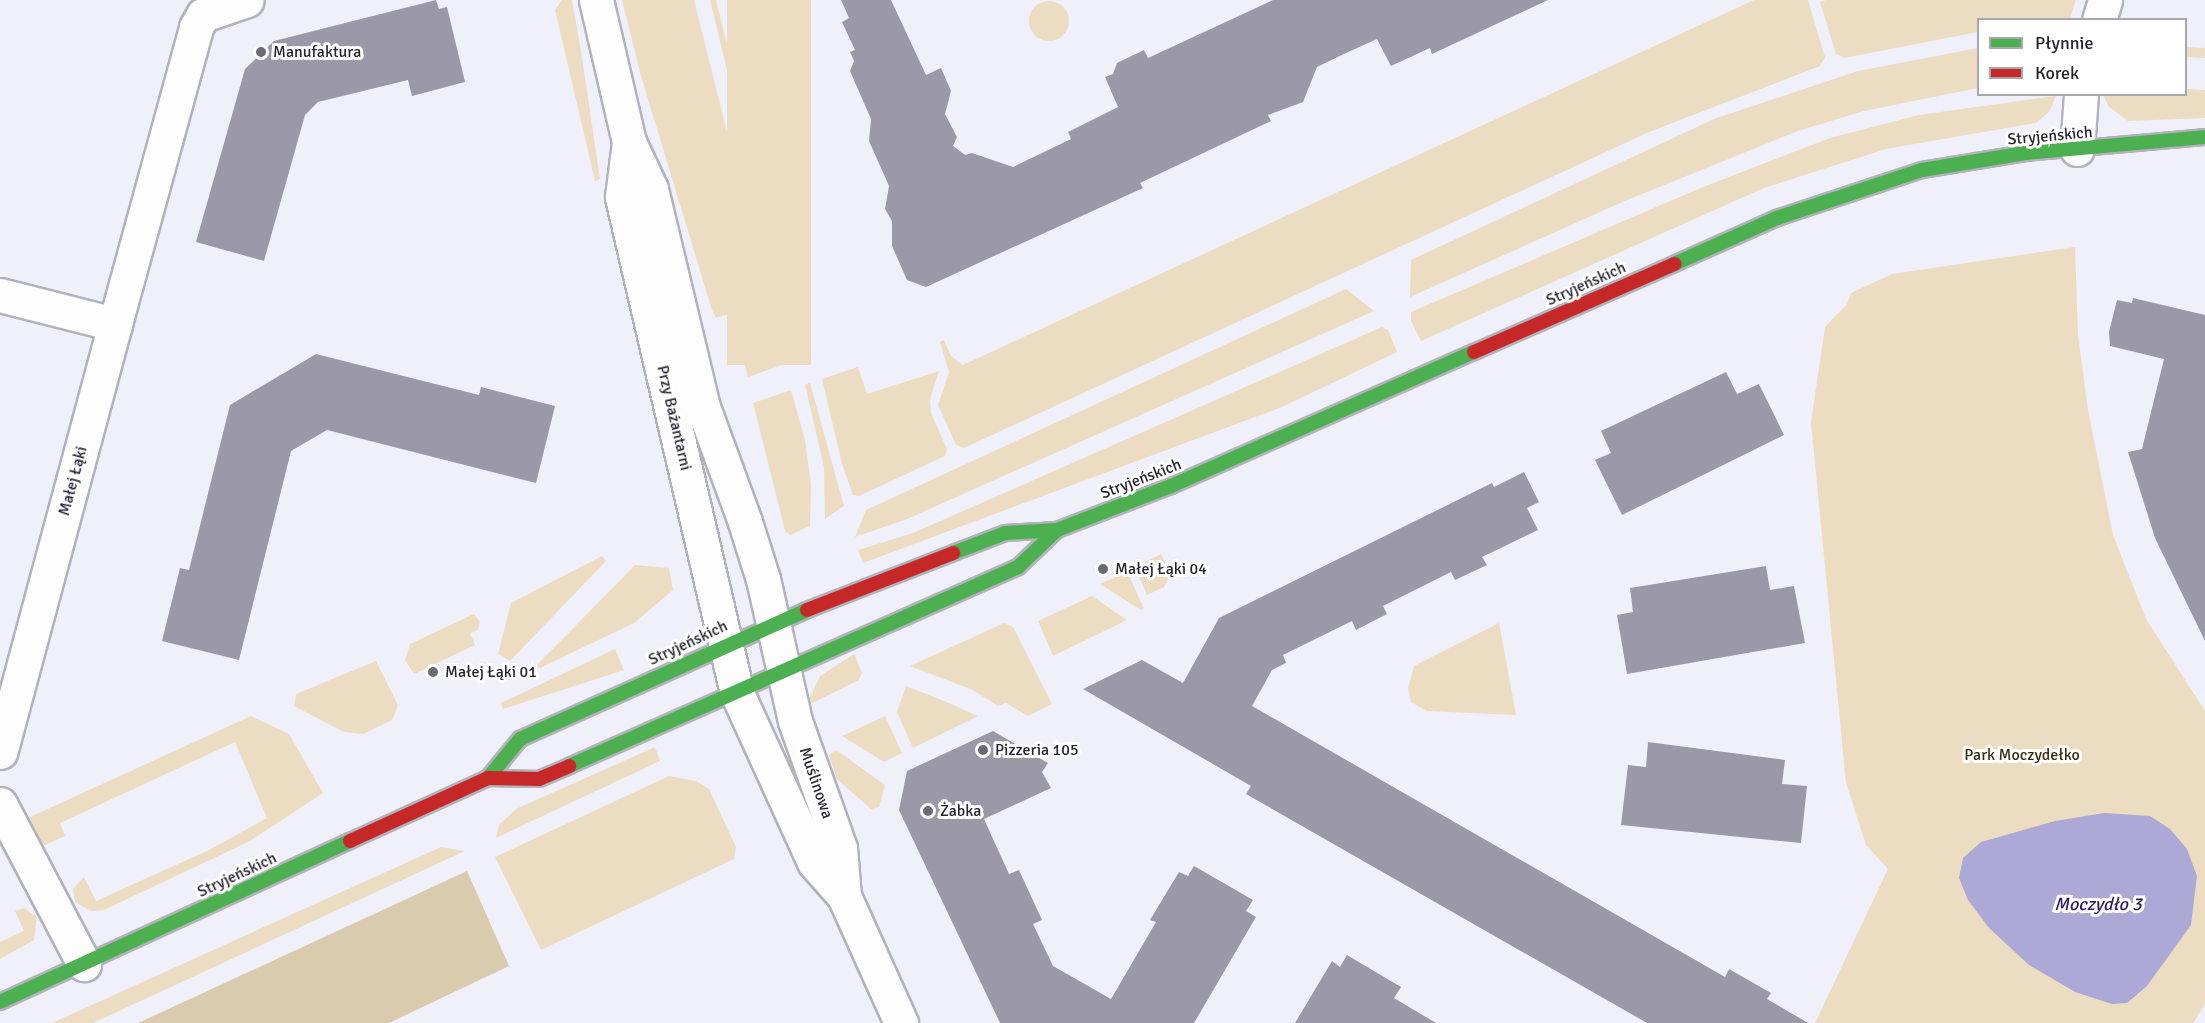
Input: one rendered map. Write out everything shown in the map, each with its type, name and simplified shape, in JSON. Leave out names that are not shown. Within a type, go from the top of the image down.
[{"type":"street","name":"Małej Łąki","points":[[0,752],[196,27],[203,15],[247,0]]},
{"type":"street","name":"Przy Bażantarni","points":[[596,0],[629,142],[651,189],[703,407],[746,522],[782,672]]},
{"type":"street","points":[[2078,149],[2080,96]]},
{"type":"street","name":"Stryjeńskich","points":[[488,778],[520,739],[772,623],[1005,533],[1057,530],[1269,444],[1777,218],[1922,170],[2078,149],[2148,145],[2205,137]]},
{"type":"street","name":"Przy Bażantarni","points":[[629,142],[622,197],[737,693]]},
{"type":"street","name":"Stryjeńskich","points":[[2148,145],[2205,154]]},
{"type":"street","points":[[0,295],[115,324]]},
{"type":"street","name":"Stryjeńskich","points":[[0,1002],[488,778],[539,779],[737,693],[1018,567],[1057,530]]},
{"type":"street","name":"Muślinowa","points":[[782,672],[809,765],[840,848],[844,896]]},
{"type":"street","name":"Muślinowa","points":[[737,693],[814,862],[844,896],[901,1023]]},
{"type":"street","points":[[0,804],[84,964]]},
{"type":"green space","points":[[562,0],[572,0],[600,179],[595,181],[555,10]]},
{"type":"green space","points":[[622,0],[694,0],[785,364],[748,377],[732,313],[716,318],[712,310],[641,76]]},
{"type":"green space","points":[[710,0],[716,0],[805,358],[798,360]]},
{"type":"green space","points":[[727,0],[811,0],[811,365],[727,365]]},
{"type":"green space","points":[[1754,0],[1808,0],[1825,57],[1820,66],[1649,132],[964,448],[956,445],[938,405],[949,372],[940,342],[944,340],[951,356],[963,365]]},
{"type":"green space","points":[[1826,0],[2076,0],[2070,18],[1977,18],[1977,32],[1844,58],[1836,54],[1820,2]]},
{"type":"green space","points":[[1049,1],[1057,2],[1063,7],[1068,13],[1068,29],[1063,35],[1057,40],[1049,41],[1041,40],[1035,35],[1030,29],[1029,21],[1030,13],[1035,7],[1041,2]]},
{"type":"green space","points":[[2187,47],[2205,48],[2204,58],[2187,57]]},
{"type":"green space","points":[[1977,48],[1977,88],[1864,111],[1798,131],[1627,200],[1410,297],[1411,260],[1714,119],[1858,71]]},
{"type":"green space","points":[[2187,89],[2205,90],[2205,118],[2128,121],[2109,107],[2104,96],[2187,96]]},
{"type":"green space","points":[[2056,96],[2049,112],[2036,123],[1886,149],[1764,188],[1421,341],[1411,321],[1411,312],[1703,187],[1830,138],[1919,115]]},
{"type":"green space","name":"Park Moczydełko","points":[[2075,247],[2078,335],[2088,410],[2113,535],[2146,619],[2205,711],[2205,1004],[2193,1023],[1815,1023],[1888,869],[1866,845],[1846,783],[1811,422],[1825,327],[1847,304],[1851,293],[1892,274]]},
{"type":"green space","points":[[1346,289],[1374,311],[907,519],[855,537],[866,510]]},
{"type":"green space","points":[[1382,327],[1388,330],[1397,352],[1282,407],[863,563],[858,550],[913,533]]},
{"type":"green space","points":[[858,367],[867,394],[939,371],[930,399],[931,413],[947,449],[945,456],[859,496],[853,495],[842,464],[822,379]]},
{"type":"green space","points":[[810,383],[844,506],[825,519],[824,467],[805,385]]},
{"type":"green space","points":[[791,390],[805,440],[811,484],[810,526],[790,535],[785,531],[753,403]]},
{"type":"green space","points":[[1161,554],[1171,574],[1164,587],[1147,595],[1135,567]]},
{"type":"green space","points":[[602,556],[606,561],[510,661],[498,654],[511,603]]},
{"type":"green space","points":[[635,565],[669,568],[673,590],[634,623],[540,668],[537,665]]},
{"type":"green space","points":[[1127,571],[1144,609],[1141,610],[1100,584]]},
{"type":"green space","points":[[1092,596],[1127,620],[1053,656],[1038,621]]},
{"type":"green space","points":[[474,614],[480,622],[478,630],[470,633],[475,645],[414,674],[405,660],[410,644]]},
{"type":"green space","points":[[1004,623],[1013,627],[1052,704],[1028,716],[1006,703],[998,706],[973,690],[910,666]]},
{"type":"green space","points":[[1499,623],[1516,715],[1427,711],[1411,702],[1408,688],[1414,666]]},
{"type":"green space","points":[[615,649],[624,670],[503,709],[501,703]]},
{"type":"green space","points":[[854,654],[862,673],[859,680],[806,706],[820,676]]},
{"type":"green space","points":[[376,661],[398,705],[392,720],[363,734],[344,732],[294,706],[296,694]]},
{"type":"green space","points":[[906,686],[978,716],[913,748],[897,712]]},
{"type":"green space","points":[[251,716],[289,734],[323,793],[250,841],[104,910],[91,911],[75,902],[73,889],[84,877],[96,901],[209,850],[267,818],[235,742],[60,823],[65,836],[43,846],[28,818]]},
{"type":"green space","points":[[885,716],[902,753],[884,762],[842,736]]},
{"type":"green space","points":[[655,747],[660,761],[496,838],[499,825],[516,809]]},
{"type":"green space","points":[[836,750],[885,785],[879,807],[871,809],[837,779],[829,755]]},
{"type":"green space","points":[[669,776],[696,781],[709,789],[736,847],[734,859],[541,950],[495,857]]},
{"type":"green space","points":[[441,847],[465,851],[93,1023],[52,1023]]},
{"type":"green space","points":[[24,908],[37,917],[34,940],[0,959],[0,942],[24,931],[15,911]]},
{"type":"shaded area","points":[[467,871],[509,966],[389,1023],[138,1023]]},
{"type":"water","name":"Moczydło 3","points":[[2104,813],[2150,816],[2170,829],[2187,849],[2197,876],[2191,925],[2147,986],[2127,1003],[2112,1004],[2075,992],[2029,965],[1989,928],[1968,900],[1959,878],[1963,858],[1981,842],[2055,821]]},
{"type":"building","points":[[436,0],[439,9],[447,7],[465,82],[412,96],[408,80],[318,102],[305,115],[264,261],[196,242],[245,69],[274,41]]},
{"type":"building","points":[[841,0],[891,0],[926,75],[941,68],[951,91],[945,114],[957,137],[953,146],[965,155],[972,153],[1013,167],[1071,139],[1068,132],[1118,107],[1105,77],[1113,74],[1117,63],[1144,50],[1148,58],[1273,0],[1548,0],[1432,54],[1430,48],[1391,66],[1377,39],[1346,53],[1317,67],[1303,102],[1268,115],[1271,121],[1140,183],[1143,188],[926,287],[907,280],[892,246],[892,221],[885,209],[889,186],[869,141],[871,119],[850,71],[854,61],[850,52],[855,50],[842,22],[849,18]]},
{"type":"building","points":[[2133,298],[2205,315],[2205,641],[2155,538],[2128,452],[2142,449],[2164,359],[2110,346],[2109,332],[2117,300],[2132,303]]},
{"type":"building","points":[[316,354],[479,395],[481,387],[555,406],[536,483],[327,430],[291,451],[239,660],[162,641],[180,568],[189,570],[230,405]]},
{"type":"building","points":[[1726,372],[1737,394],[1759,384],[1784,435],[1622,515],[1595,460],[1611,453],[1601,431]]},
{"type":"building","points":[[1524,472],[1539,502],[1527,508],[1538,530],[1482,557],[1487,565],[1455,580],[1451,572],[1383,606],[1387,614],[1356,630],[1352,621],[1283,655],[1286,663],[1272,670],[1252,706],[1725,977],[1729,969],[1771,993],[1767,999],[1808,1023],[1647,1023],[1246,794],[1251,786],[1083,689],[1142,660],[1183,683],[1219,618],[1492,483],[1494,487]]},
{"type":"building","points":[[1766,566],[1770,590],[1794,586],[1805,643],[1627,674],[1617,615],[1633,612],[1630,588]]},
{"type":"building","points":[[993,731],[1048,763],[1042,772],[1051,788],[984,819],[1009,874],[1019,870],[1042,920],[1033,924],[1053,966],[1111,999],[1156,922],[1150,920],[1179,872],[1188,876],[1194,866],[1253,900],[1246,911],[1256,917],[1194,1023],[1000,1023],[899,810],[907,771]]},
{"type":"building","points":[[1648,742],[1785,760],[1782,784],[1807,786],[1801,843],[1621,825],[1628,765],[1646,767]]},
{"type":"building","points":[[1347,955],[1401,987],[1394,998],[1436,1023],[1295,1023],[1332,961],[1340,967]]},
{"type":"traffic: fast","points":[[1674,264],[1777,218],[1922,170],[2026,153],[2205,137]]},
{"type":"traffic: fast","points":[[953,553],[1005,533],[1057,530],[1171,486],[1474,352]]},
{"type":"traffic: fast","points":[[569,766],[1018,567],[1057,530]]},
{"type":"traffic: fast","points":[[488,778],[520,739],[807,610]]},
{"type":"traffic: fast","points":[[0,1002],[350,841]]},
{"type":"traffic: jam","points":[[1474,352],[1674,264]]},
{"type":"traffic: jam","points":[[807,610],[953,553]]},
{"type":"traffic: jam","points":[[350,841],[488,778],[539,779],[569,766]]},
{"type":"place","name":"Manufaktura","points":[[261,52]]},
{"type":"place","name":"Małej Łąki 04","points":[[1103,569]]},
{"type":"place","name":"Małej Łąki 01","points":[[433,672]]},
{"type":"place","name":"Pizzeria 105","points":[[983,750]]},
{"type":"place","name":"Żabka","points":[[928,811]]}]
